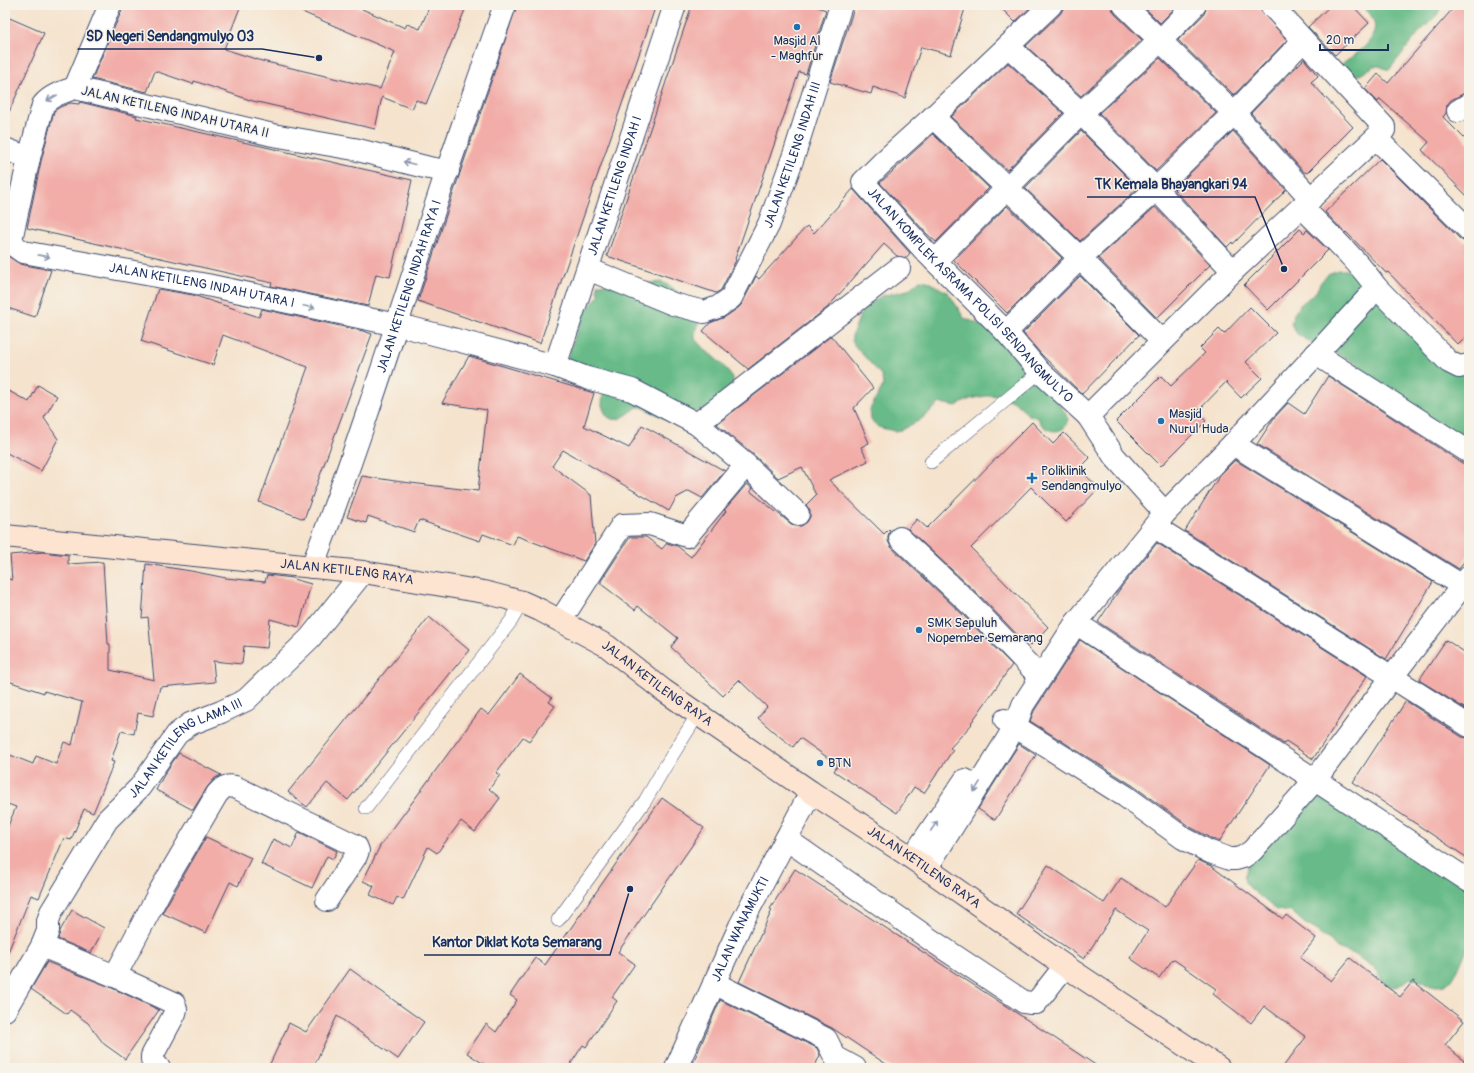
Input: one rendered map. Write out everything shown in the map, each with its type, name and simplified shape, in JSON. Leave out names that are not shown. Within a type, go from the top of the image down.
[{"type":"main road","name":"JALAN KETILENG RAYA","points":[[5,536],[363,572],[484,592],[522,602],[561,620],[607,646],[663,690],[919,864],[1065,966],[1219,1068]]},
{"type":"street","points":[[75,88],[110,5]]},
{"type":"street","name":"JALAN KETILENG INDAH RAYA I","points":[[312,567],[331,518],[397,326],[504,5]]},
{"type":"street","name":"JALAN KETILENG INDAH I","points":[[555,366],[675,5]]},
{"type":"street","name":"JALAN KETILENG INDAH III","points":[[588,269],[673,304],[704,312],[718,307],[731,298],[769,224],[795,152],[840,5]]},
{"type":"street","name":"JALAN KOMPLEK ASRAMA POLISI SENDANGMULYO","points":[[1051,5],[863,182],[934,261],[1006,332],[1040,372],[1088,416],[1114,456],[1160,520],[1392,677],[1469,726]]},
{"type":"street","points":[[1124,5],[1234,113],[1369,277],[1376,288],[1449,362],[1459,367],[1469,365]]},
{"type":"street","points":[[934,261],[1081,113],[1160,41],[1195,5]]},
{"type":"street","points":[[1271,5],[1380,132],[1469,230]]},
{"type":"street","points":[[1006,332],[1080,258],[1156,189],[1234,113],[1303,41]]},
{"type":"street","points":[[1008,46],[1081,113],[1156,189],[1233,271]]},
{"type":"street","name":"JALAN KETILENG INDAH UTARA II","points":[[10,240],[43,105],[52,96],[75,88],[274,135],[354,149],[429,168],[448,171]]},
{"type":"street","points":[[933,117],[1080,258],[1162,342]]},
{"type":"street","points":[[1088,416],[1233,271],[1307,203],[1380,132]]},
{"type":"street","points":[[5,149],[29,158]]},
{"type":"street","name":"JALAN KETILENG INDAH UTARA I","points":[[10,240],[16,248],[23,252],[207,285],[397,326]]},
{"type":"street","points":[[697,424],[899,268]]},
{"type":"street","points":[[919,864],[1076,623],[1160,520],[1233,444],[1376,288]]},
{"type":"street","points":[[397,326],[411,328],[555,366],[587,378],[632,390],[697,424],[746,465],[798,514]]},
{"type":"street","points":[[1316,354],[1469,452]]},
{"type":"street","points":[[1010,724],[1125,796],[1183,838],[1210,852],[1230,859],[1243,857],[1252,852],[1315,780],[1392,677],[1467,584],[1233,444]]},
{"type":"street","points":[[561,620],[622,525],[650,524],[686,536],[746,465]]},
{"type":"street","points":[[900,538],[971,605],[1040,678]]},
{"type":"street","name":"JALAN KETILENG LAMA III","points":[[5,1010],[42,946],[48,931],[48,921],[51,912],[107,820],[140,787],[177,734],[190,724],[246,700],[310,638],[363,572]]},
{"type":"street","points":[[1076,623],[1469,881]]},
{"type":"street","points":[[115,976],[161,889],[217,794],[224,786],[228,785],[235,787],[356,846],[358,851],[356,856],[327,900]]},
{"type":"street","name":"JALAN WANAMUKTI","points":[[676,1068],[740,926],[811,792]]},
{"type":"street","points":[[786,839],[931,940],[1024,1002],[1036,1003],[1065,966]]},
{"type":"street","points":[[42,946],[169,1000],[175,1006],[175,1013],[152,1056],[152,1060],[159,1068]]},
{"type":"street","points":[[714,983],[826,1039],[833,1062],[855,1068]]},
{"type":"lane","points":[[931,462],[1040,372]]},
{"type":"lane","points":[[366,808],[501,633],[522,602]]},
{"type":"lane","points":[[558,920],[645,801],[698,714]]},
{"type":"green space","points":[[1361,5],[1443,5],[1437,15],[1417,35],[1389,70],[1379,66],[1374,66],[1360,75],[1354,74],[1341,65],[1365,47],[1374,33],[1375,28],[1372,17]]},
{"type":"green space","points":[[1338,270],[1350,270],[1427,337],[1469,363],[1469,438],[1459,435],[1376,383],[1361,367],[1352,361],[1297,334],[1291,324],[1294,314],[1300,305],[1316,292],[1321,282],[1328,274]]},
{"type":"green space","points":[[920,280],[928,281],[948,292],[964,318],[989,328],[1058,402],[1069,419],[1063,428],[1054,431],[1049,430],[1038,418],[1028,415],[1013,401],[991,395],[970,399],[956,406],[940,403],[920,420],[901,430],[894,431],[878,427],[871,420],[870,409],[883,386],[882,376],[855,346],[852,341],[852,336],[862,310],[881,296],[908,290]]},
{"type":"green space","points":[[662,282],[679,293],[692,306],[700,318],[695,333],[695,339],[726,369],[734,382],[714,406],[668,420],[644,408],[638,407],[619,419],[611,419],[607,416],[602,405],[603,389],[567,359],[582,316],[599,295],[597,289],[598,284],[639,284]]},
{"type":"green space","points":[[1306,787],[1336,805],[1343,813],[1469,875],[1469,944],[1452,980],[1444,985],[1437,986],[1426,984],[1416,978],[1411,978],[1398,986],[1392,987],[1383,982],[1374,967],[1351,953],[1337,948],[1330,940],[1320,935],[1318,931],[1304,923],[1292,912],[1276,910],[1248,886],[1244,877],[1250,861]]},
{"type":"building","points":[[122,5],[241,5],[224,49],[262,61],[380,89],[395,52],[286,5],[353,5],[405,28],[407,24],[420,29],[430,5],[467,5],[426,104],[416,100],[412,109],[382,97],[375,129],[253,101],[194,81],[193,84],[155,71],[147,92],[92,79],[122,10]]},
{"type":"building","points":[[517,5],[656,5],[540,343],[418,301]]},
{"type":"building","points":[[692,5],[812,5],[826,10],[806,74],[799,72],[735,259],[736,260],[721,290],[716,293],[607,256]]},
{"type":"building","points":[[855,5],[966,5],[951,55],[921,47],[905,98],[873,87],[871,94],[830,82]]},
{"type":"building","points":[[998,5],[1033,5],[1015,22]]},
{"type":"building","points":[[1063,5],[1112,5],[1112,9],[1115,14],[1142,40],[1081,96],[1026,46],[1060,14],[1063,9]]},
{"type":"building","points":[[1142,5],[1178,5],[1160,23]]},
{"type":"building","points":[[1207,5],[1256,5],[1287,40],[1234,95],[1178,40],[1204,14]]},
{"type":"building","points":[[1331,5],[1352,5],[1369,23],[1335,55],[1308,27]]},
{"type":"building","points":[[1456,5],[1469,5],[1469,88],[1465,93],[1451,100],[1447,105],[1446,113],[1443,117],[1469,143],[1469,198],[1422,150],[1429,142],[1380,99],[1378,102],[1365,89],[1378,74],[1388,83]]},
{"type":"building","points":[[5,16],[44,33],[5,121]]},
{"type":"building","points":[[1160,58],[1216,113],[1156,171],[1099,113]]},
{"type":"building","points":[[1304,59],[1318,76],[1311,82],[1353,127],[1307,173],[1304,172],[1251,113]]},
{"type":"building","points":[[1008,63],[1063,113],[1007,170],[951,117]]},
{"type":"building","points":[[80,102],[137,116],[136,118],[412,180],[390,277],[376,274],[368,306],[271,286],[272,283],[27,228],[41,161],[54,111],[70,103],[79,104]]},
{"type":"building","points":[[1081,131],[1138,188],[1080,241],[1025,188]]},
{"type":"building","points":[[1233,131],[1286,190],[1233,244],[1232,242],[1227,247],[1174,189]]},
{"type":"building","points":[[933,134],[989,188],[936,242],[880,183]]},
{"type":"building","points":[[1380,159],[1460,239],[1465,242],[1469,242],[1469,334],[1458,345],[1388,272],[1386,273],[1325,212]]},
{"type":"building","points":[[853,189],[910,253],[906,258],[897,256],[884,244],[827,308],[748,369],[703,331],[710,323],[725,317],[738,308],[742,304],[756,276],[759,279],[807,226],[814,233]]},
{"type":"building","points":[[1007,206],[1062,258],[1007,313],[954,260]]},
{"type":"building","points":[[1155,207],[1210,265],[1157,318],[1098,258]]},
{"type":"building","points":[[1300,229],[1304,233],[1307,230],[1328,250],[1268,310],[1244,285]]},
{"type":"building","points":[[5,254],[20,264],[51,270],[35,317],[5,307]]},
{"type":"building","points":[[1080,276],[1139,335],[1082,394],[1041,354],[1023,333]]},
{"type":"building","points":[[158,289],[193,295],[259,317],[262,309],[372,334],[304,519],[259,502],[308,367],[223,335],[213,365],[141,341]]},
{"type":"building","points":[[1250,307],[1276,333],[1246,362],[1262,378],[1241,398],[1226,382],[1197,412],[1206,421],[1161,466],[1116,421],[1161,376],[1171,386],[1205,353],[1200,348],[1219,329],[1224,334]]},
{"type":"building","points":[[831,336],[873,388],[854,408],[869,443],[861,447],[868,461],[829,480],[884,534],[889,529],[890,530],[888,541],[891,547],[962,614],[1012,665],[971,723],[972,724],[950,748],[953,750],[924,793],[914,787],[897,813],[834,771],[838,765],[800,738],[793,747],[774,732],[758,718],[767,707],[739,680],[723,696],[671,647],[678,638],[638,606],[635,610],[601,584],[601,581],[630,537],[646,537],[662,549],[667,543],[677,546],[691,557],[726,511],[724,510],[747,484],[753,489],[750,491],[790,523],[795,526],[801,526],[807,522],[810,517],[810,511],[806,505],[816,495],[802,467],[778,478],[754,455],[717,424]]},
{"type":"building","points":[[469,356],[594,393],[584,426],[629,448],[642,425],[725,471],[702,498],[689,491],[676,498],[669,511],[563,450],[552,466],[591,495],[595,544],[584,561],[517,536],[513,545],[483,534],[480,541],[419,520],[414,532],[368,516],[366,523],[347,517],[362,476],[478,491],[487,410],[442,403]]},
{"type":"building","points":[[1328,376],[1462,463],[1469,464],[1469,554],[1459,569],[1257,444],[1274,418],[1288,403],[1304,414]]},
{"type":"building","points":[[38,385],[57,396],[44,418],[58,439],[41,471],[5,452],[5,389],[29,402]]},
{"type":"building","name":"Poliklinik Sendangmulyo","points":[[1032,422],[1053,444],[1064,433],[1090,458],[1079,469],[1099,488],[1066,522],[1031,487],[971,548],[1048,627],[1031,645],[1028,642],[1026,644],[980,596],[908,529],[917,519],[927,528]]},
{"type":"building","points":[[1235,460],[1433,582],[1386,659],[1185,531],[1220,475]]},
{"type":"building","points":[[1157,543],[1367,676],[1313,759],[1286,741],[1284,744],[1098,622],[1122,586]]},
{"type":"building","points":[[43,552],[68,555],[68,564],[103,562],[108,644],[110,644],[110,670],[154,680],[148,617],[142,618],[146,564],[226,578],[265,582],[267,575],[293,578],[311,584],[299,627],[270,619],[267,648],[244,646],[242,664],[213,661],[215,682],[160,687],[153,716],[138,713],[134,734],[121,731],[111,761],[114,762],[93,813],[84,809],[71,840],[64,838],[39,898],[31,895],[6,957],[5,833],[16,807],[5,803],[5,753],[33,764],[36,756],[56,764],[64,742],[72,745],[82,702],[44,691],[44,693],[5,680],[5,578],[12,580],[10,555]]},
{"type":"building","points":[[429,617],[469,650],[348,800],[327,783],[307,807],[288,792]]},
{"type":"building","points":[[1080,640],[1270,765],[1219,842],[1190,827],[1132,785],[1030,721],[1034,711]]},
{"type":"building","points":[[1446,640],[1469,655],[1469,711],[1419,680]]},
{"type":"building","points":[[520,674],[552,698],[549,702],[555,706],[529,741],[523,737],[496,773],[500,775],[489,789],[500,798],[475,832],[461,821],[437,853],[428,847],[403,900],[397,897],[393,905],[370,895],[374,886],[363,881],[380,846],[481,709],[489,715]]},
{"type":"building","points":[[1406,701],[1462,737],[1469,738],[1469,859],[1353,782]]},
{"type":"building","points":[[1019,744],[1036,755],[995,820],[978,809]]},
{"type":"building","points":[[179,753],[221,775],[215,778],[208,786],[193,810],[156,790],[165,773]]},
{"type":"building","points":[[662,798],[704,828],[618,952],[635,964],[612,997],[617,1001],[586,1047],[583,1045],[568,1068],[490,1068],[467,1053],[486,1024],[496,1032],[517,1000],[510,995],[535,958],[545,965]]},
{"type":"building","points":[[299,832],[337,851],[333,859],[327,856],[312,888],[261,864],[273,839],[292,848]]},
{"type":"building","points":[[206,837],[251,858],[238,886],[230,882],[206,933],[162,913]]},
{"type":"building","points":[[1198,860],[1211,866],[1283,919],[1286,915],[1316,938],[1300,958],[1331,981],[1350,958],[1400,997],[1413,981],[1464,1021],[1445,1045],[1469,1065],[1469,1068],[1282,1068],[1306,1037],[1264,1006],[1251,1023],[1213,994],[1216,989],[1173,959],[1159,978],[1130,958],[1148,931],[1116,910],[1084,959],[1016,914],[1048,865],[1104,903],[1121,878],[1165,907]]},
{"type":"building","points":[[795,869],[1100,1068],[892,1068],[832,1028],[739,982],[772,910],[770,909]]},
{"type":"building","points":[[72,910],[104,928],[91,953],[58,939],[60,931]]},
{"type":"building","points":[[47,962],[110,987],[159,1010],[125,1059],[104,1044],[88,1023],[70,1010],[67,1014],[31,989]]},
{"type":"building","points":[[350,969],[424,1022],[398,1059],[337,1016],[313,1068],[268,1068],[289,1023],[306,1032]]},
{"type":"building","points":[[720,1000],[817,1048],[820,1055],[814,1068],[691,1068]]},
{"type":"place","name":"Masjid Al - Maghfur","points":[[797,27]]},
{"type":"place","name":"SD Negeri Sendangmulyo 03","points":[[319,58]]},
{"type":"place","name":"TK Kemala Bhayangkari 94","points":[[1284,269]]},
{"type":"place","name":"Masjid Nurul Huda","points":[[1161,421]]},
{"type":"place","name":"Poliklinik Sendangmulyo","points":[[1032,478]]},
{"type":"place","name":"SMK Sepuluh Nopember Semarang","points":[[919,630]]},
{"type":"place","name":"BTN","points":[[820,763]]},
{"type":"place","name":"Kantor Diklat Kota Semarang","points":[[630,889]]}]
